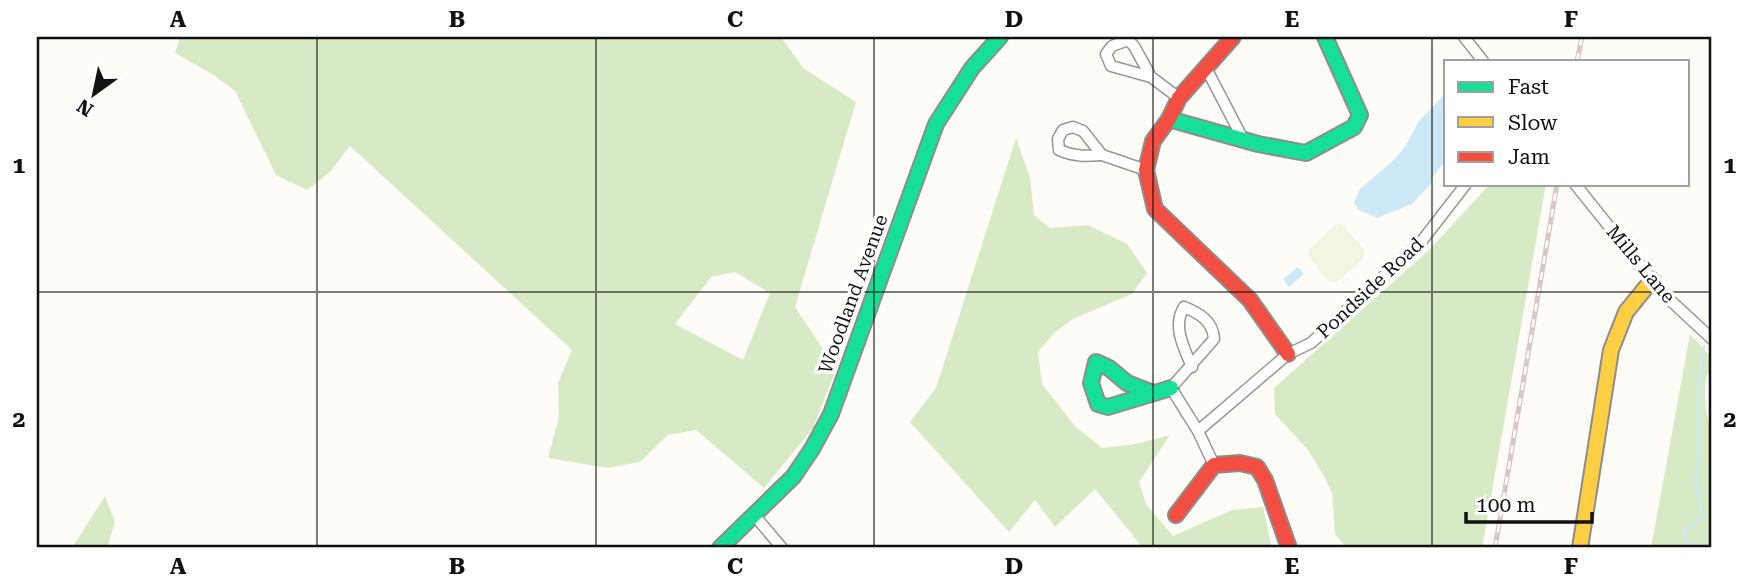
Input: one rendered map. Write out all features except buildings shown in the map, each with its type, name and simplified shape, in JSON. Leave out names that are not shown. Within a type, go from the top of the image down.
[{"type":"street","name":"Woodland Avenue","points":[[720,548],[793,477],[812,449],[831,414],[936,124],[972,68],[1000,37]]},
{"type":"street","points":[[1233,37],[1178,99],[1169,119],[1153,141],[1146,170],[1155,209],[1250,300],[1288,354]]},
{"type":"street","points":[[1464,37],[1482,60]]},
{"type":"street","points":[[1169,119],[1244,141],[1306,153],[1354,127],[1360,115],[1322,39]]},
{"type":"street","points":[[1151,77],[1111,66],[1106,54],[1112,46],[1128,40],[1151,77],[1178,99]]},
{"type":"street","points":[[1206,68],[1244,141]]},
{"type":"street","points":[[1102,155],[1146,170]]},
{"type":"street","name":"Pondside Road","points":[[1198,432],[1288,354],[1311,343],[1422,242],[1464,186]]},
{"type":"street","name":"Mills Lane","points":[[1577,186],[1671,301],[1712,339]]},
{"type":"street","points":[[1580,548],[1611,350],[1619,322],[1631,302],[1653,280]]},
{"type":"street","points":[[1153,393],[1171,388],[1192,367],[1214,339],[1214,331],[1205,318],[1184,307],[1178,316],[1179,331],[1192,367]]},
{"type":"street","points":[[1171,388],[1198,432],[1214,465]]},
{"type":"street","points":[[1176,515],[1214,465],[1240,463],[1257,467],[1265,480],[1289,548]]},
{"type":"street","points":[[755,516],[782,548]]},
{"type":"green space","points":[[180,37],[781,37],[803,68],[856,102],[795,307],[825,352],[841,357],[813,428],[764,488],[696,430],[668,435],[640,462],[608,468],[548,458],[559,417],[558,383],[572,350],[350,146],[330,172],[307,190],[276,175],[235,91],[175,53]],"holes":[[[735,272],[770,293],[743,360],[675,324],[711,277]]]},
{"type":"green space","points":[[1016,138],[1030,178],[1034,215],[1050,228],[1088,225],[1127,244],[1147,273],[1132,294],[1073,319],[1054,333],[1038,352],[1042,384],[1075,426],[1102,448],[1136,444],[1170,435],[1139,482],[1146,504],[1173,536],[1232,510],[1263,507],[1272,548],[1143,548],[1095,489],[1055,527],[1035,500],[1009,532],[910,422],[936,388]]},
{"type":"green space","points":[[1488,186],[1546,186],[1482,548],[1347,548],[1335,534],[1332,493],[1324,476],[1308,450],[1275,414],[1274,388],[1429,250]]},
{"type":"green space","points":[[1336,224],[1342,224],[1364,250],[1364,258],[1337,282],[1329,281],[1308,256],[1308,250]]},
{"type":"green space","points":[[1690,334],[1712,358],[1705,391],[1706,411],[1712,428],[1712,548],[1651,548]]},
{"type":"green space","points":[[105,496],[115,522],[107,548],[72,548]]},
{"type":"water","points":[[1444,95],[1444,162],[1431,184],[1412,204],[1377,218],[1359,210],[1354,203],[1360,189],[1396,158],[1419,121]]},
{"type":"water","points":[[1298,267],[1304,274],[1289,287],[1283,279]]},
{"type":"waterway","points":[[1711,327],[1712,323]]},
{"type":"waterway","points":[[1704,346],[1699,380],[1699,453],[1696,483],[1703,516],[1683,531],[1691,543],[1705,548]]},
{"type":"railway","points":[[1577,60],[1582,37]]},
{"type":"railway","points":[[1495,548],[1557,186]]},
{"type":"traffic: fast","points":[[720,548],[793,477],[812,449],[831,414],[936,124],[972,68],[1000,37]]},
{"type":"traffic: fast","points":[[1169,119],[1258,144],[1306,153],[1354,127],[1360,115],[1325,37]]},
{"type":"traffic: fast","points":[[1153,393],[1127,383],[1109,368],[1096,362],[1091,383],[1098,404],[1108,407],[1171,388]]},
{"type":"traffic: slow","points":[[1580,548],[1611,350],[1626,312],[1652,280]]},
{"type":"traffic: jam","points":[[1233,37],[1179,98],[1169,119],[1153,141],[1146,170],[1155,209],[1250,300],[1288,354]]},
{"type":"traffic: jam","points":[[1176,515],[1214,465],[1240,463],[1257,467],[1265,480],[1289,548]]}]
